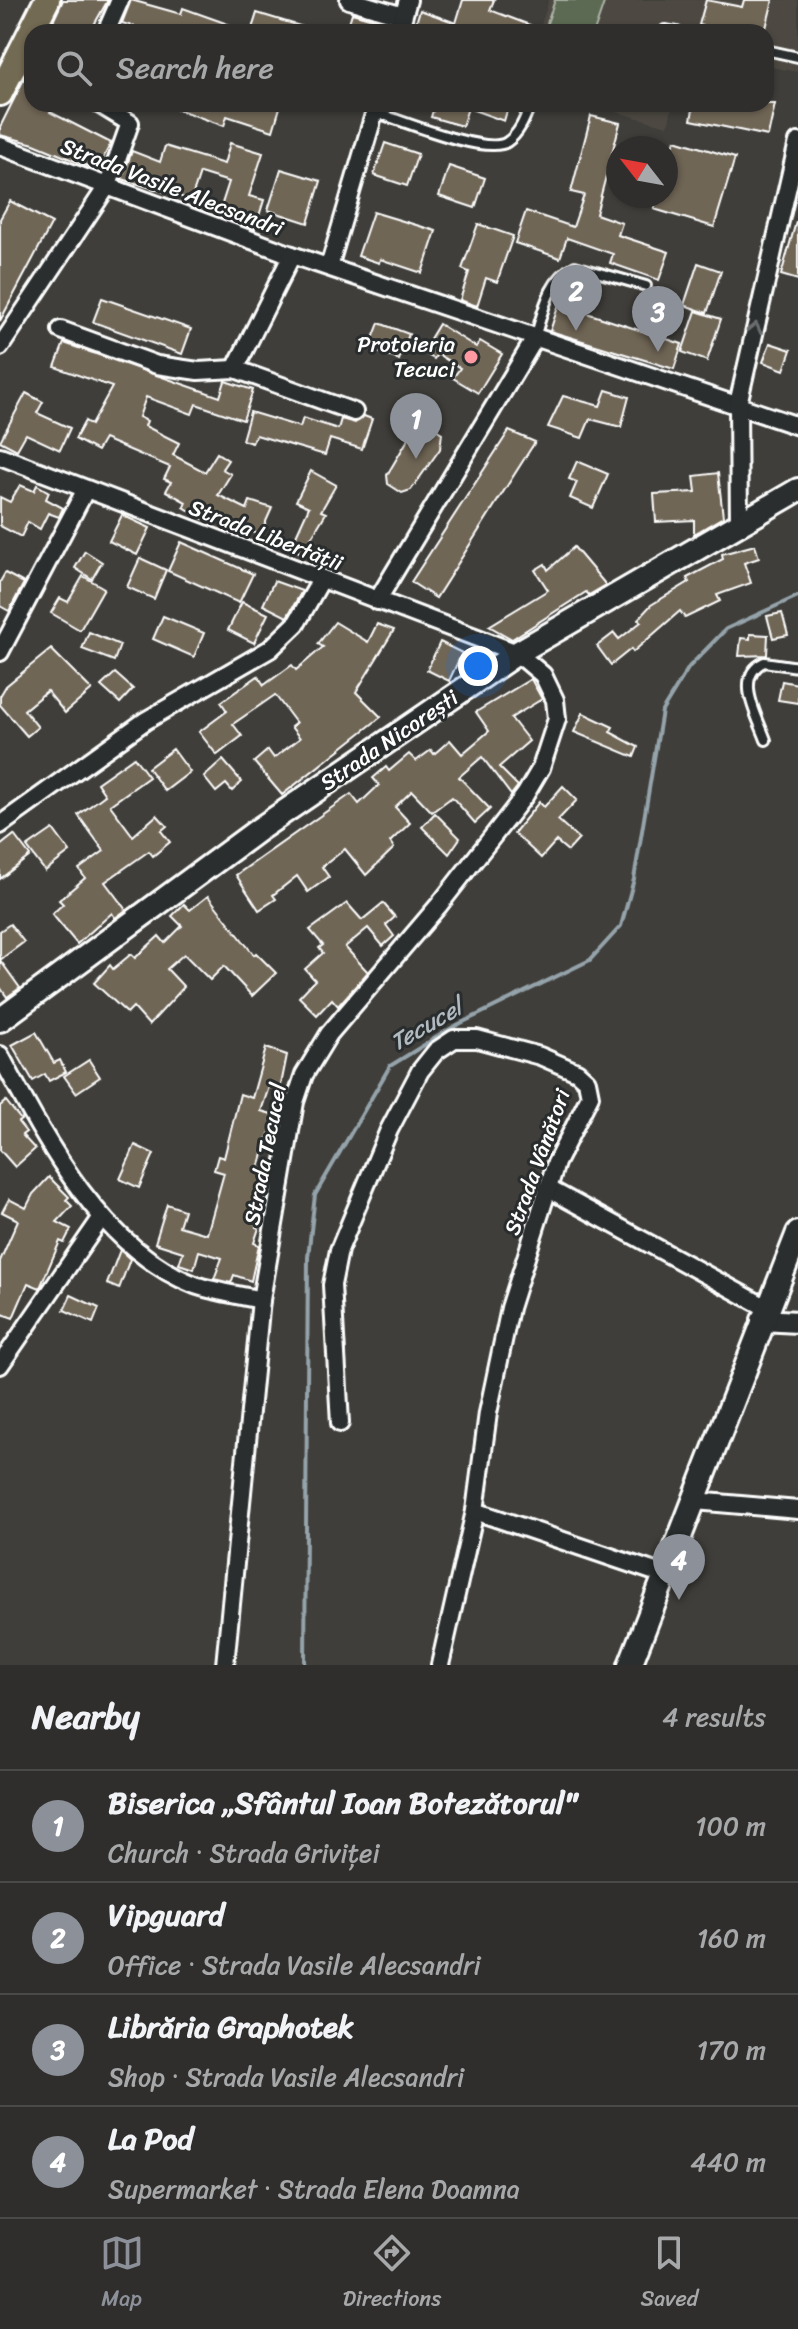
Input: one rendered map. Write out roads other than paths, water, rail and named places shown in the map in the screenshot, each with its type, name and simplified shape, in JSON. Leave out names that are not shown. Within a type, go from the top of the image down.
[{"type":"main road","points":[[35,24],[47,0]]},
{"type":"main road","points":[[0,93],[24,46]]},
{"type":"main road","name":"Strada Nicorești","points":[[0,1020],[258,830],[517,653],[798,490]]},
{"type":"main road","points":[[630,1665],[798,1233]]},
{"type":"street","points":[[111,24],[120,0]]},
{"type":"street","points":[[349,0],[403,16]]},
{"type":"street","points":[[0,347],[108,185],[130,123],[112,112]]},
{"type":"street","points":[[329,267],[375,112]]},
{"type":"street","points":[[739,525],[738,404],[798,142]]},
{"type":"street","name":"Strada Vasile Alecsandri","points":[[0,146],[292,255],[534,340],[798,426]]},
{"type":"street","points":[[235,369],[292,255]]},
{"type":"street","points":[[61,330],[157,365],[198,371],[235,369],[354,412]]},
{"type":"street","points":[[377,601],[534,340]]},
{"type":"street","name":"Strada Libertății","points":[[0,456],[517,653]]},
{"type":"street","points":[[0,652],[86,489]]},
{"type":"street","points":[[0,825],[145,721],[270,649],[296,624],[321,580]]},
{"type":"street","name":"Strada Tecucel","points":[[225,1665],[261,1300],[295,1102],[313,1056],[525,795],[551,746],[557,719],[555,700],[543,675],[517,653]]},
{"type":"street","name":"Strada Vânători","points":[[340,1423],[332,1285],[339,1250],[389,1130],[420,1071],[436,1051],[454,1039],[477,1039],[564,1064],[587,1081],[590,1096],[547,1188],[510,1308],[496,1371],[475,1511],[440,1665]]},
{"type":"street","points":[[0,1055],[43,1136],[102,1217],[132,1246],[195,1285],[261,1300]]},
{"type":"street","points":[[547,1188],[765,1314],[798,1322]]},
{"type":"street","points":[[0,1365],[102,1217]]},
{"type":"street","points":[[695,1501],[798,1510]]},
{"type":"street","points":[[475,1511],[667,1576]]},
{"type":"lane","points":[[774,52],[798,57]]},
{"type":"lane","points":[[387,112],[485,146],[507,142],[520,129],[527,112]]},
{"type":"lane","points":[[534,340],[550,292],[567,270],[575,266],[646,286]]},
{"type":"lane","points":[[766,740],[747,688],[750,675],[764,662],[798,667]]},
{"type":"waterway","name":"Tecucel","points":[[305,1665],[308,1257],[315,1195],[390,1066],[455,1026],[590,960],[621,926],[634,879],[662,711],[689,667],[726,629],[798,596]]},
{"type":"place","name":"Vipguard","points":[[576,331]]},
{"type":"place","name":"Librăria Graphotek","points":[[658,352]]},
{"type":"place","name":"Protoieria Tecuci","points":[[471,357]]},
{"type":"place","name":"Biserica „Sfântul Ioan Botezătorul\"","points":[[416,459]]},
{"type":"place","name":"La Pod","points":[[679,1600]]}]
